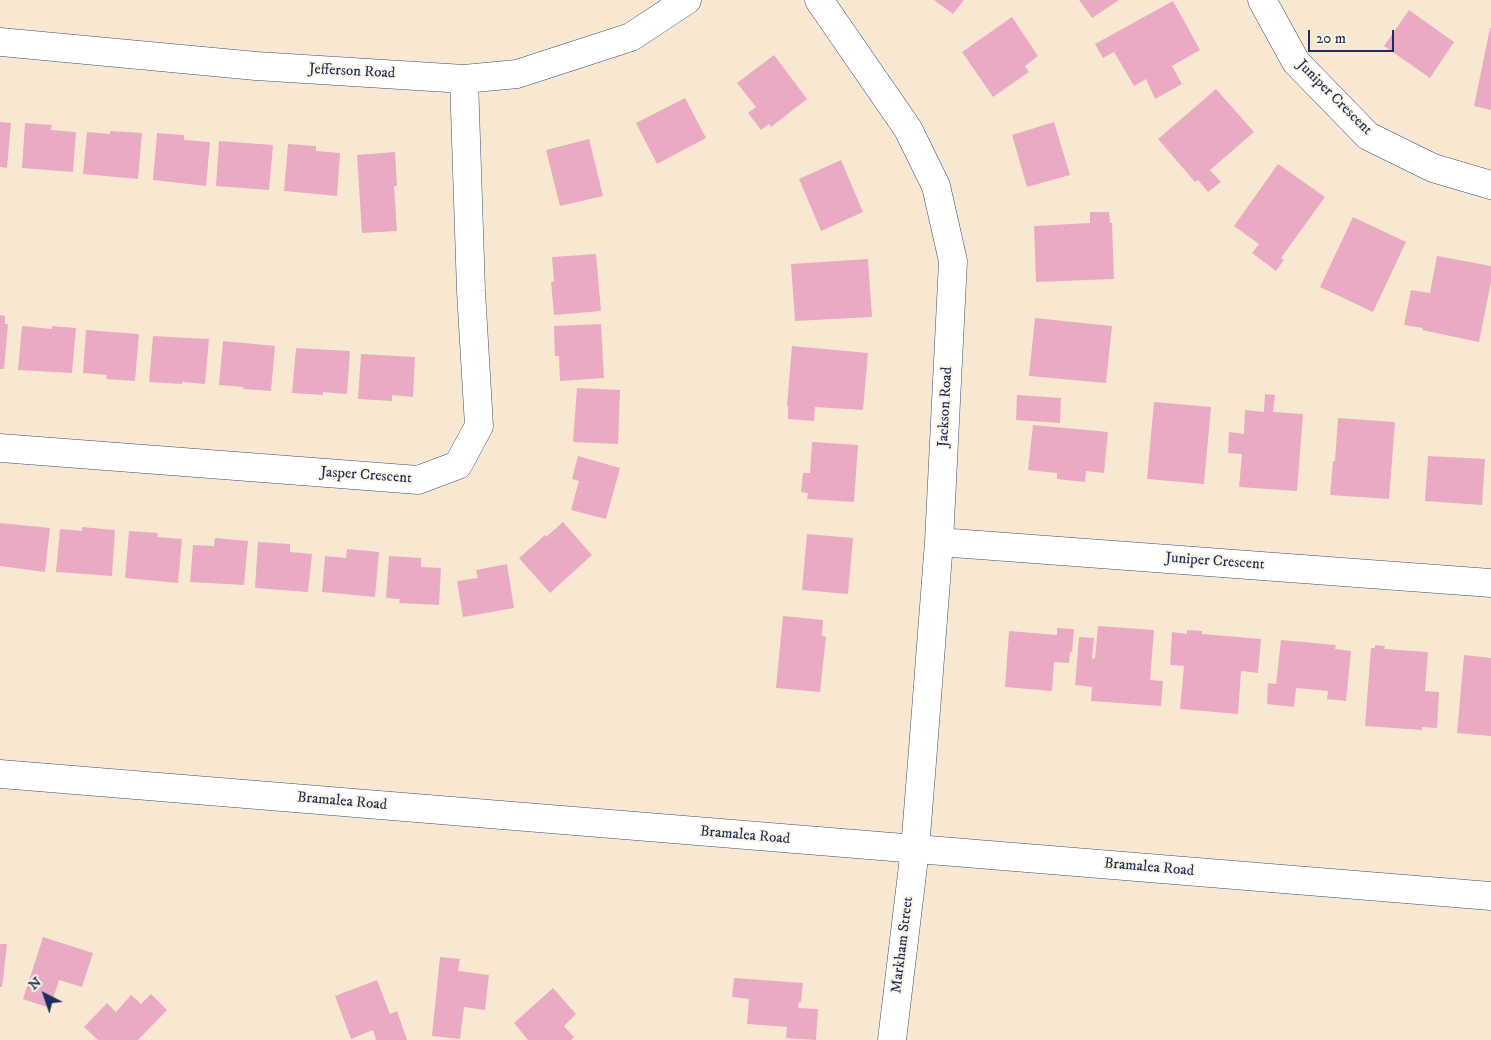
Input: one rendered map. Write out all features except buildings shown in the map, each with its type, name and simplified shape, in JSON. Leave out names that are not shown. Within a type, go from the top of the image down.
[{"type":"street","name":"Jefferson Road","points":[[0,42],[256,66],[464,79],[516,74],[631,37],[687,0]]},
{"type":"street","name":"Jackson Road","points":[[819,0],[908,129],[936,186],[951,252],[952,271],[939,542],[915,849]]},
{"type":"street","name":"Juniper Crescent","points":[[1262,0],[1296,62],[1368,136],[1433,168],[1491,185]]},
{"type":"street","name":"Jasper Crescent","points":[[0,448],[418,480],[458,465],[479,426],[471,291],[464,79]]},
{"type":"street","name":"Juniper Crescent","points":[[939,542],[1491,583]]},
{"type":"street","name":"Bramalea Road","points":[[0,774],[1491,896]]},
{"type":"street","name":"Markham Street","points":[[892,1040],[915,849]]}]
